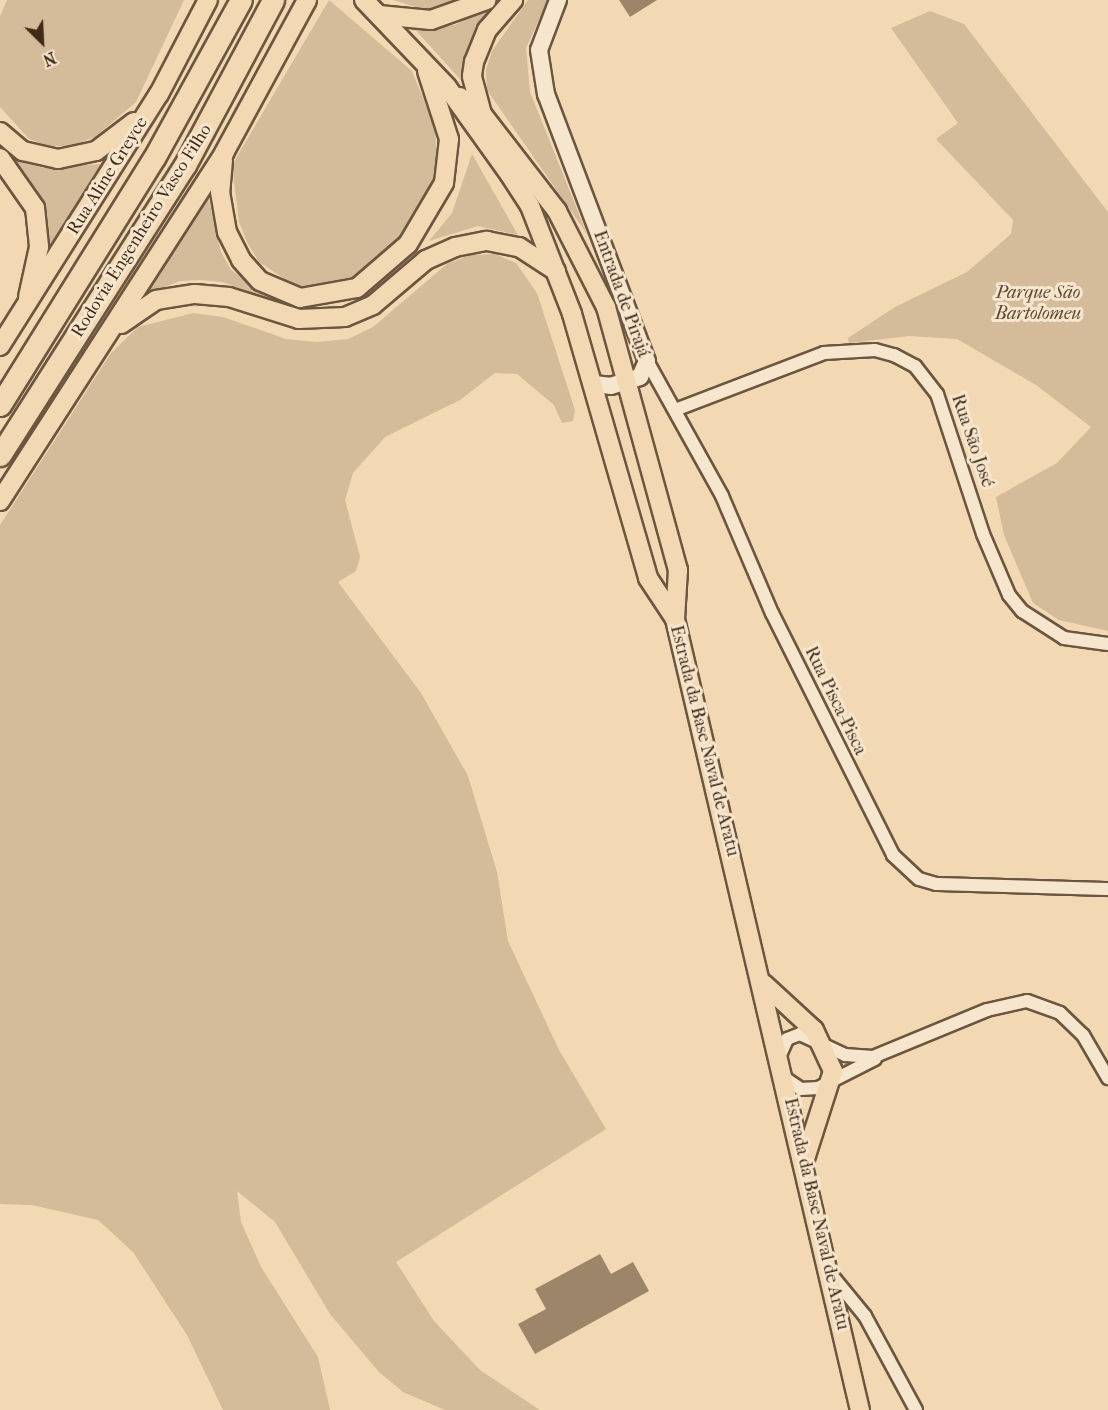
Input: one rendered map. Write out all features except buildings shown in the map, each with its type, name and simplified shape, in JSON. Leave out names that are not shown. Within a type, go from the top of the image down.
[{"type":"highway","name":"Rodovia Engenheiro Vasco Filho","points":[[0,405],[154,158],[241,0]]},
{"type":"highway","name":"Rodovia Engenheiro Vasco Filho","points":[[0,455],[185,165],[273,0]]},
{"type":"main road","name":"Rua Aline Greyce","points":[[0,346],[159,94],[208,0]]},
{"type":"main road","points":[[0,501],[224,153],[307,0]]},
{"type":"main road","name":"Estrada da Base Naval de Aratu","points":[[364,0],[447,87],[530,206],[556,271],[594,384],[648,578],[675,619],[786,1079],[860,1410]]},
{"type":"main road","points":[[379,15],[431,20],[487,0]]},
{"type":"main road","points":[[482,114],[472,76],[474,62],[487,30],[513,0]]},
{"type":"main road","points":[[224,153],[222,216],[231,242],[250,272],[270,288],[300,298],[357,288],[408,244],[444,183],[449,139],[424,64]]},
{"type":"main road","points":[[447,87],[482,114],[567,231],[606,307],[627,381]]},
{"type":"main road","points":[[0,132],[38,156],[78,156],[111,143],[159,94]]},
{"type":"main road","points":[[0,158],[25,189],[38,229],[39,247],[24,311]]},
{"type":"main road","points":[[99,348],[140,308],[177,296],[229,297],[299,319],[345,317],[373,305],[426,260],[471,243],[487,241],[519,247],[556,271]]},
{"type":"main road","name":"Entrada de Pirajá","points":[[627,381],[678,570],[675,619]]},
{"type":"main road","points":[[762,982],[803,1018],[822,1043],[832,1082],[804,1164]]},
{"type":"street","name":"Entrada de Pirajá","points":[[558,0],[540,50],[546,94],[647,361],[645,373],[627,381]]},
{"type":"street","name":"Rua São José","points":[[675,410],[824,353],[875,350],[894,355],[915,366],[938,394],[983,534],[1009,595],[1022,611],[1064,638],[1108,644]]},
{"type":"street","name":"Rua Pisca-Pisca","points":[[647,361],[722,496],[772,613],[893,855],[919,879],[936,884],[1108,889]]},
{"type":"street","points":[[594,384],[604,387],[627,381]]},
{"type":"street","points":[[780,1054],[793,1035],[807,1035],[845,1055],[873,1057],[987,1010],[1027,1001],[1060,1013],[1083,1035],[1108,1078]]},
{"type":"street","points":[[786,1079],[801,1089],[832,1082],[886,1052]]},
{"type":"street","points":[[828,1272],[865,1316],[916,1410]]},
{"type":"green space","points":[[7,0],[184,0],[136,102],[95,137],[72,146],[48,146],[29,139],[0,107],[0,16]]},
{"type":"green space","points":[[329,0],[412,71],[435,128],[438,172],[430,194],[397,245],[358,277],[315,287],[294,285],[259,262],[239,222],[232,165]]},
{"type":"green space","points":[[393,0],[461,0],[429,11]]},
{"type":"green space","points":[[502,0],[469,50],[469,89],[410,24],[427,28],[455,25]]},
{"type":"green space","points":[[528,0],[548,0],[526,48],[530,92],[587,234],[487,90],[486,70],[492,51]]},
{"type":"green space","name":"Parque São Bartolomeu","points":[[930,11],[964,24],[1108,212],[1108,631],[1059,620],[1033,603],[1004,535],[996,497],[1057,463],[1091,427],[1036,385],[957,339],[909,336],[849,343],[848,338],[895,307],[967,272],[1011,234],[1013,220],[936,139],[958,123],[891,28]]},
{"type":"green space","points":[[6,146],[23,161],[43,168],[101,164],[50,246],[44,203]]},
{"type":"green space","points":[[472,154],[518,235],[478,226],[429,241],[452,213]]},
{"type":"green space","points":[[208,196],[221,252],[231,270],[277,302],[222,282],[200,280],[180,281],[139,297]]},
{"type":"green space","points":[[495,254],[516,263],[537,293],[575,410],[573,421],[562,423],[554,405],[517,374],[495,373],[460,400],[385,437],[353,473],[345,500],[360,557],[356,571],[338,582],[421,693],[468,776],[497,872],[508,941],[559,1050],[606,1129],[396,1262],[434,1321],[480,1370],[540,1410],[445,1410],[403,1392],[379,1372],[330,1314],[275,1222],[237,1191],[241,1222],[261,1267],[318,1357],[330,1410],[223,1410],[187,1335],[133,1252],[98,1220],[32,1205],[0,1204],[0,525],[111,353],[138,327],[193,313],[223,317],[286,339],[317,342],[348,339],[373,327],[447,264],[470,255]]}]
